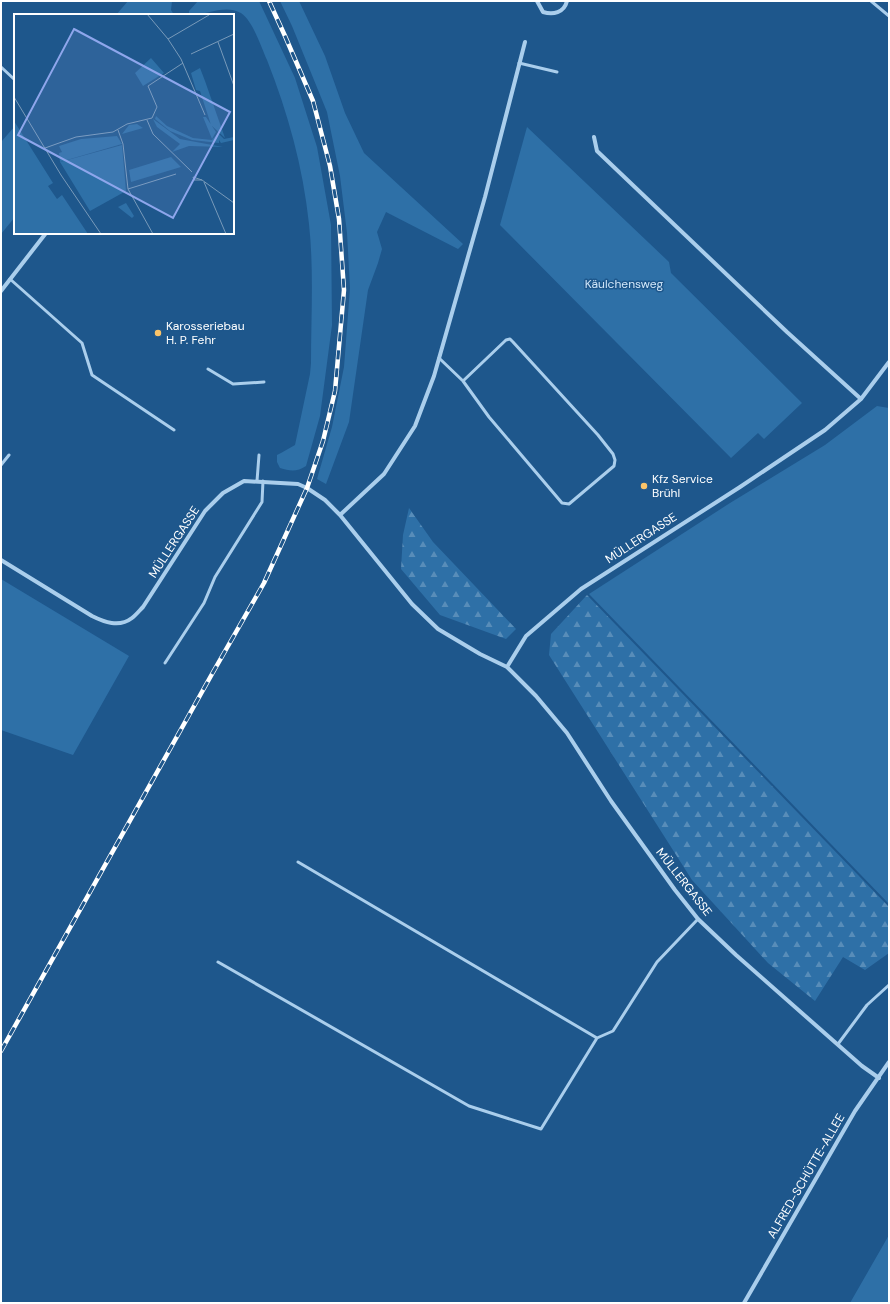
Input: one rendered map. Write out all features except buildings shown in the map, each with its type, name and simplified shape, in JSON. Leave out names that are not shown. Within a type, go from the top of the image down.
[{"type":"street","points":[[537,1],[543,12],[551,14],[559,12],[566,6],[567,1]]},
{"type":"street","points":[[340,515],[384,474],[415,426],[434,376],[485,197],[525,42]]},
{"type":"street","points":[[594,137],[597,150],[787,332],[861,399]]},
{"type":"street","points":[[1,291],[45,234]]},
{"type":"street","name":"MÜLLERGASSE","points":[[507,667],[526,636],[581,589],[740,487],[818,434],[861,399],[889,362]]},
{"type":"street","name":"MÜLLERGASSE","points":[[1,560],[92,616],[105,623],[118,624],[130,620],[143,607],[205,511],[223,493],[244,481],[298,484],[307,488],[325,500],[340,515],[412,604],[438,629],[480,654],[507,667],[536,696],[567,732],[611,801],[675,890],[698,919],[862,1066],[879,1078]]},
{"type":"street","name":"ALFRED-SCHÜTTE-ALLEE","points":[[744,1303],[855,1111],[889,1062]]},
{"type":"lane","points":[[871,1],[889,16]]},
{"type":"lane","points":[[520,63],[557,72]]},
{"type":"lane","points":[[1,67],[14,79]]},
{"type":"lane","points":[[10,279],[82,343],[92,375],[174,430]]},
{"type":"lane","points":[[439,358],[463,381],[489,417],[562,503],[569,504],[614,466],[615,460],[613,454],[602,440],[510,339],[506,340],[463,381]]},
{"type":"lane","points":[[208,368],[233,384],[264,382]]},
{"type":"lane","points":[[1,465],[10,455]]},
{"type":"lane","points":[[257,481],[259,455]]},
{"type":"lane","points":[[165,663],[204,603],[215,577],[262,502],[263,481]]},
{"type":"lane","points":[[298,862],[596,1038]]},
{"type":"lane","points":[[218,962],[469,1106],[541,1128],[596,1038],[613,1031],[656,962],[698,919]]},
{"type":"lane","points":[[838,1044],[867,1005],[889,985]]},
{"type":"green space","points":[[128,1],[172,1],[171,10],[173,14],[117,14]]},
{"type":"green space","points":[[198,1],[259,1],[295,78],[317,147],[331,225],[332,325],[320,416],[306,466],[296,470],[280,468],[277,462],[277,455],[295,445],[311,363],[311,241],[299,161],[275,80],[249,22],[241,13],[235,11],[222,10],[202,14],[190,14],[189,11]]},
{"type":"green space","points":[[280,1],[299,1],[325,56],[345,113],[364,153],[463,244],[458,249],[386,212],[377,232],[382,249],[368,290],[349,422],[326,484],[317,479],[332,427],[344,367],[350,288],[347,233],[340,176],[327,112],[292,26]]},
{"type":"green space","points":[[14,127],[14,218],[1,234],[1,142]]},
{"type":"green space","name":"Käulchensweg","points":[[527,127],[669,262],[671,273],[802,403],[764,439],[758,433],[731,458],[500,225]]},
{"type":"green space","points":[[877,406],[889,408],[889,904],[589,594],[730,503],[825,445]]},
{"type":"green space","points":[[409,508],[433,542],[516,629],[506,639],[440,615],[401,569],[403,535]]},
{"type":"green space","points":[[1,579],[129,656],[73,755],[1,730]]},
{"type":"green space","points":[[587,595],[889,907],[889,953],[865,970],[843,957],[815,1001],[768,963],[692,880],[549,655],[551,634]]},
{"type":"green space","points":[[889,1235],[889,1303],[850,1303]]},
{"type":"railway","points":[[1,1051],[264,583],[307,488],[323,441],[335,391],[344,290],[339,219],[330,166],[313,101],[269,1]]},
{"type":"place","name":"Karosseriebau H. P. Fehr","points":[[158,333]]},
{"type":"place","name":"Kfz Service Brühl","points":[[644,486]]}]
